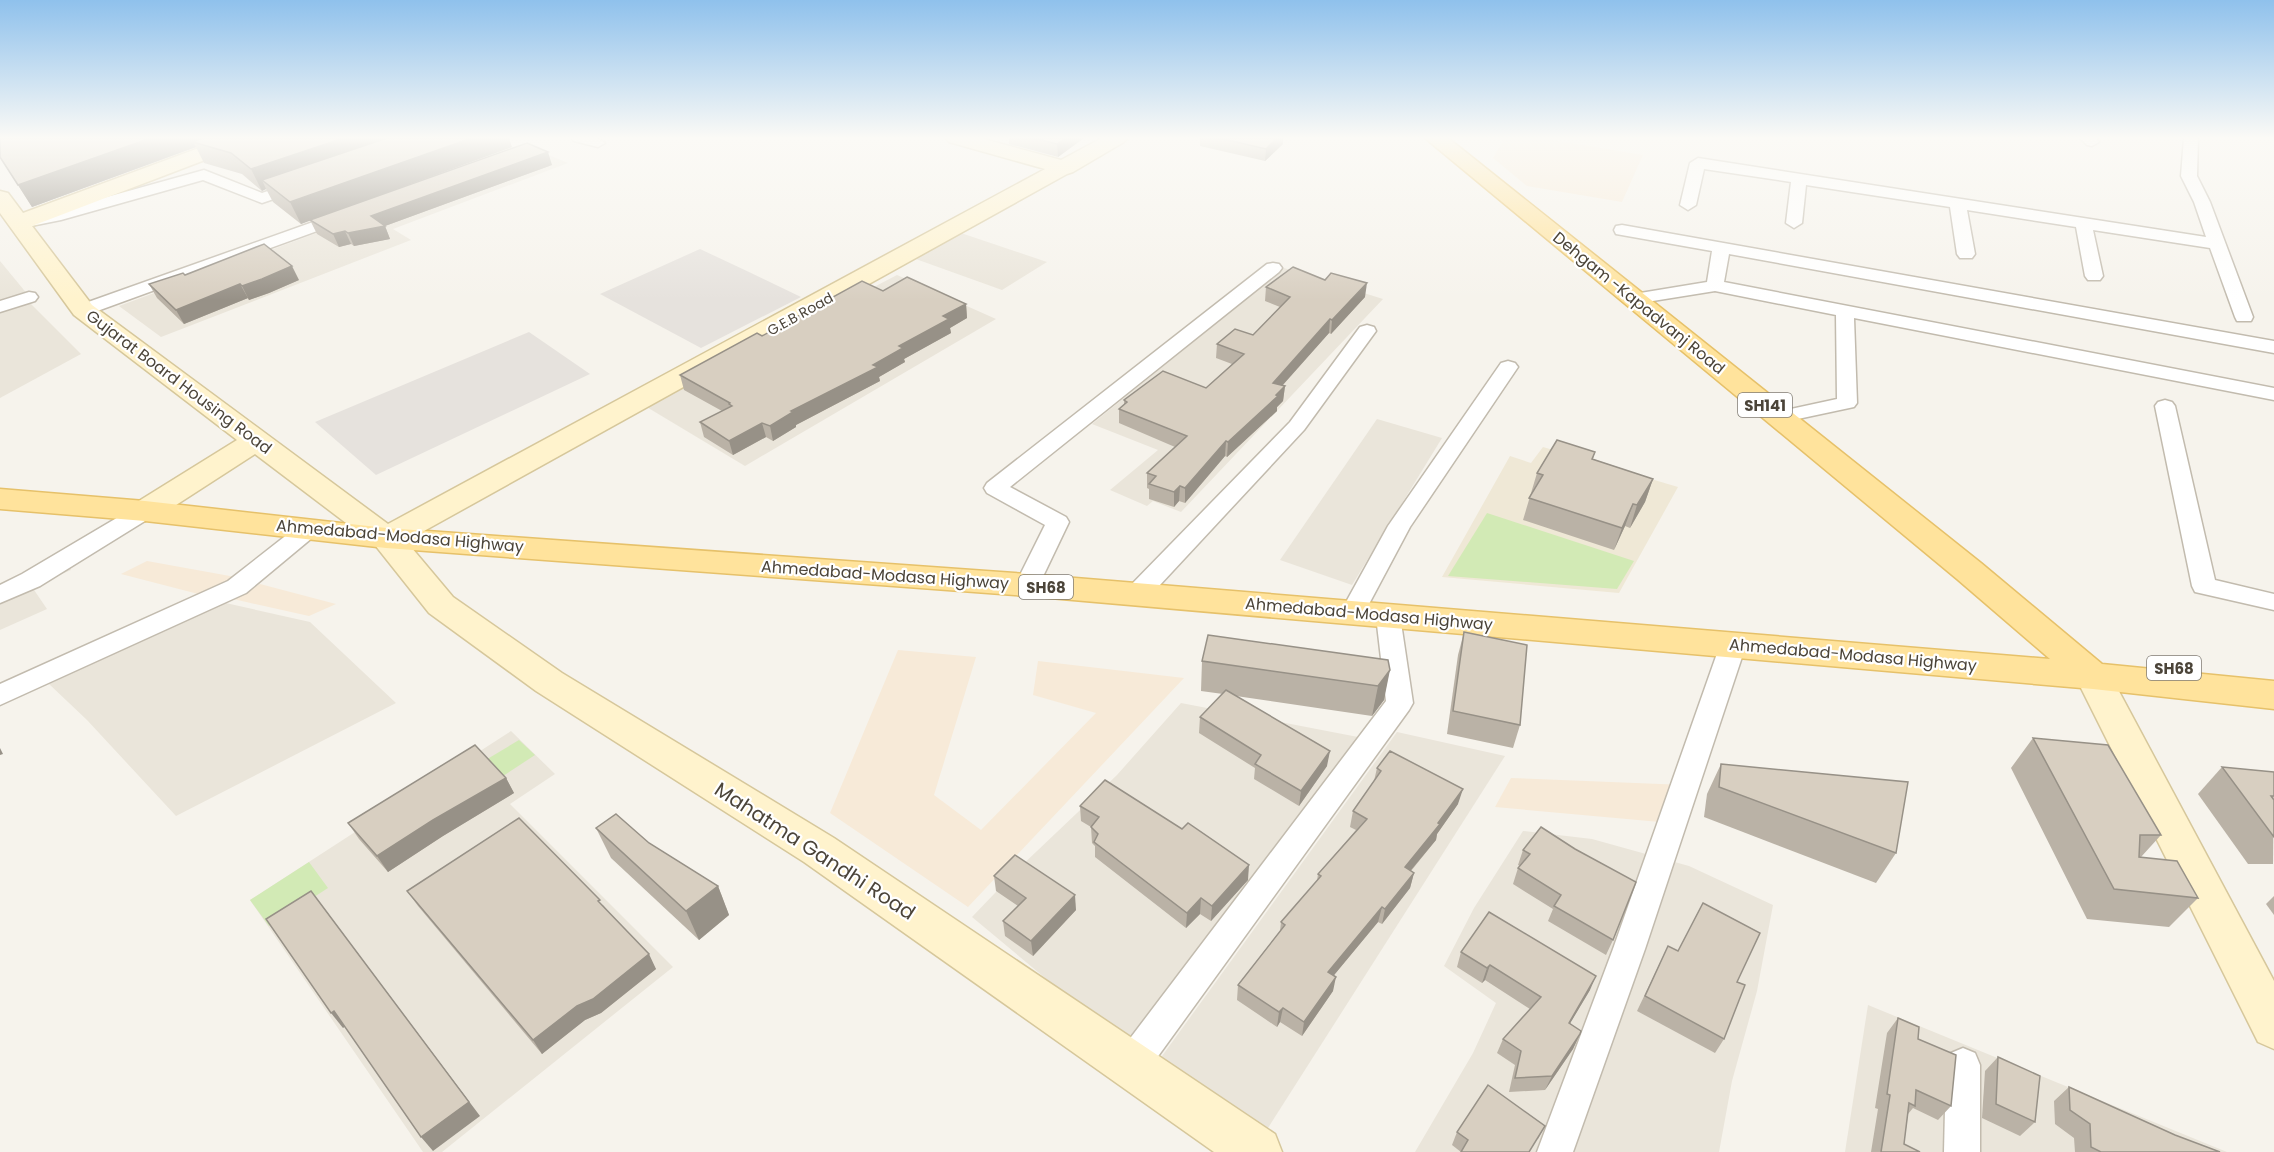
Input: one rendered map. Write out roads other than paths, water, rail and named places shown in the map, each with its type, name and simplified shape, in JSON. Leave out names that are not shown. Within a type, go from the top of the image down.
[{"type":"main road","name":"Dehgam -Kapadvanj Road","points":[[1501,192],[1969,571],[2083,668]]},
{"type":"main road","name":"Ahmedabad-Modasa Highway","points":[[0,499],[145,511],[386,538],[1027,585],[1733,645],[2083,668]]},
{"type":"main road","name":"SH68","points":[[2083,668],[2274,676]]},
{"type":"main road","name":"SH68","points":[[2083,668],[2274,695]]},
{"type":"street","points":[[18,223],[101,192]]},
{"type":"street","points":[[18,223],[55,217],[145,192]]},
{"type":"street","points":[[246,192],[262,198],[280,192]]},
{"type":"street","name":"G.E.B Road","points":[[386,538],[1022,192]]},
{"type":"street","points":[[1688,205],[1691,192]]},
{"type":"street","points":[[1794,223],[1797,192]]},
{"type":"street","points":[[1880,192],[2218,244]]},
{"type":"street","points":[[2196,192],[2218,244],[2244,317]]},
{"type":"street","name":"Gujarat Board Housing Road","points":[[0,198],[83,310],[386,538]]},
{"type":"street","points":[[1958,205],[1966,254]]},
{"type":"street","points":[[83,310],[364,209]]},
{"type":"street","points":[[2084,225],[2094,276]]},
{"type":"street","points":[[1622,230],[2274,347]]},
{"type":"street","points":[[1715,286],[1721,248]]},
{"type":"street","points":[[1027,585],[1058,522],[995,488],[1273,268]]},
{"type":"street","points":[[1634,299],[1715,286],[2274,394]]},
{"type":"street","points":[[0,307],[29,297]]},
{"type":"street","points":[[1779,417],[1847,403],[1845,310]]},
{"type":"street","points":[[1137,594],[1297,426],[1367,331]]},
{"type":"street","points":[[1352,613],[1399,526],[1508,367]]},
{"type":"street","points":[[2165,406],[2204,586],[2274,603]]},
{"type":"street","points":[[0,594],[31,580],[257,440]]},
{"type":"street","points":[[0,695],[237,587],[310,528]]},
{"type":"street","name":"Mahatma Gandhi Road","points":[[386,538],[441,604],[549,682],[819,850],[1257,1152]]},
{"type":"street","points":[[1131,1065],[1400,704],[1388,616]]},
{"type":"street","points":[[1555,1152],[1629,949],[1733,645]]},
{"type":"street","points":[[2083,668],[2274,1027]]},
{"type":"street","points":[[1963,1065],[1968,1149]]}]
